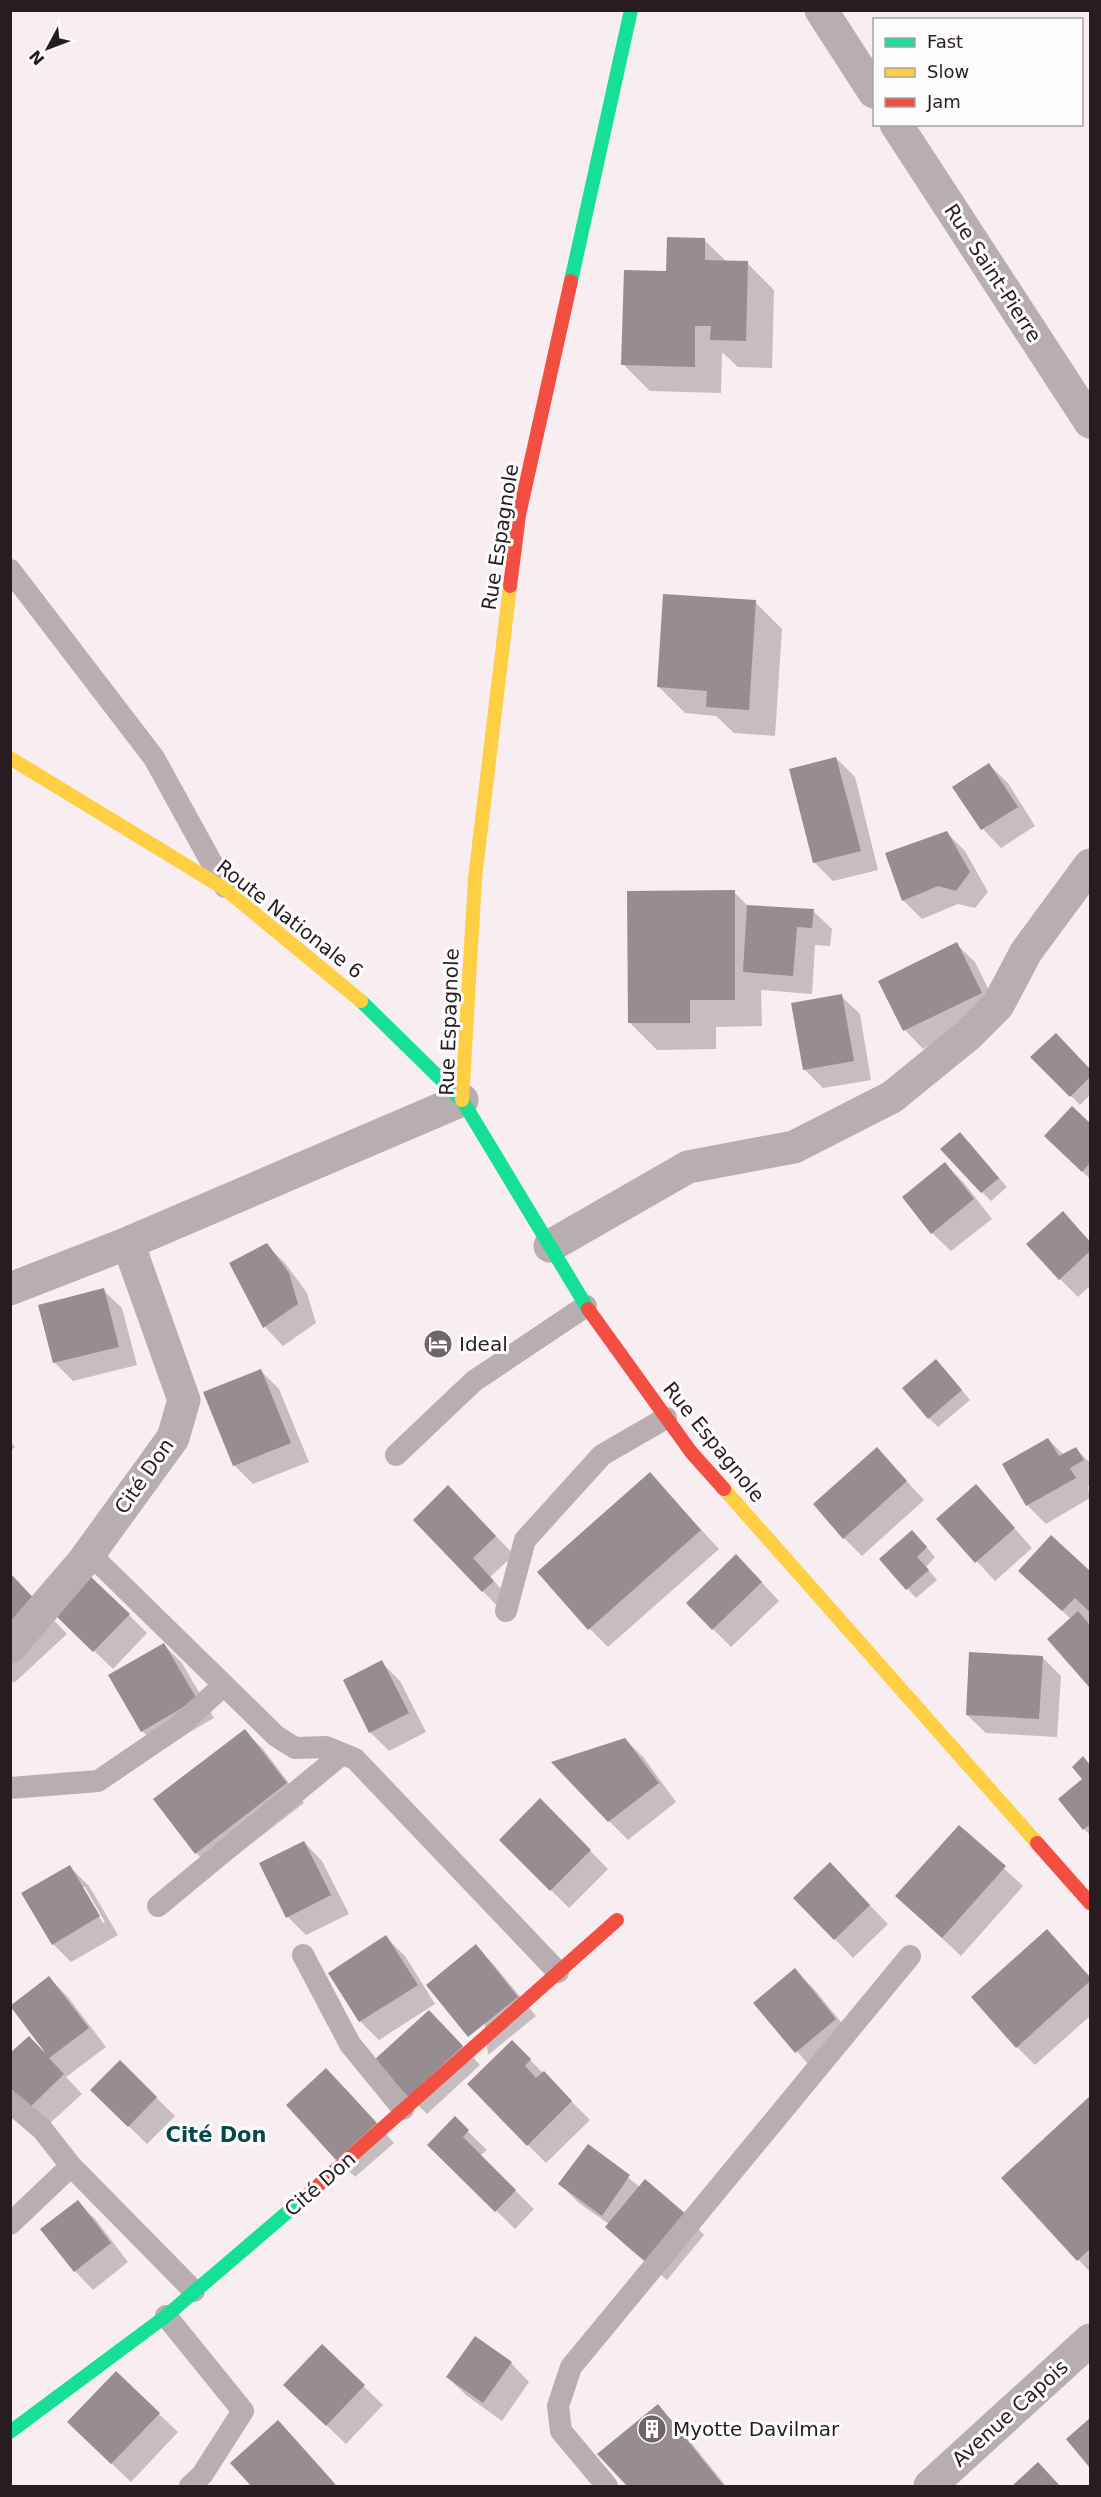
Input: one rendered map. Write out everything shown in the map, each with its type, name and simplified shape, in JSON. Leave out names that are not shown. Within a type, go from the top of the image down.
[{"type":"street","name":"Rue Espagnole","points":[[631,10],[519,515],[475,878],[462,1100],[586,1306],[691,1452],[1090,1903]]},
{"type":"street","points":[[821,10],[873,90]]},
{"type":"street","name":"Rue Saint-Pierre","points":[[897,126],[1090,422]]},
{"type":"street","name":"Route Nationale 6","points":[[10,759],[225,889],[355,995],[462,1100]]},
{"type":"street","points":[[549,1246],[688,1167],[794,1147],[892,1097],[967,1036],[998,1005],[1026,952],[1090,865]]},
{"type":"street","points":[[10,1289],[128,1243],[462,1100]]},
{"type":"street","name":"Cité Don","points":[[10,1647],[89,1553],[173,1438],[184,1400],[128,1243]]},
{"type":"street","name":"Cité Don","points":[[10,2433],[166,2316],[304,2198],[617,1920]]},
{"type":"street","name":"Avenue Capois","points":[[930,2487],[1090,2340]]},
{"type":"lane","points":[[10,570],[154,758],[225,889]]},
{"type":"lane","points":[[396,1455],[474,1381],[586,1306]]},
{"type":"lane","points":[[506,1611],[525,1540],[602,1455],[666,1418]]},
{"type":"lane","points":[[89,1553],[276,1736],[295,1748],[326,1747],[355,1759],[558,1972]]},
{"type":"lane","points":[[10,1788],[98,1781],[179,1726],[224,1685]]},
{"type":"lane","points":[[158,1906],[342,1754]]},
{"type":"lane","points":[[303,1955],[350,2044],[403,2109]]},
{"type":"lane","points":[[607,2487],[561,2432],[558,2406],[571,2367],[910,1956]]},
{"type":"lane","points":[[10,2102],[42,2129],[71,2166],[194,2291]]},
{"type":"lane","points":[[10,2224],[71,2166]]},
{"type":"lane","points":[[166,2316],[243,2411],[202,2475],[190,2487]]},
{"type":"building","points":[[667,237],[705,238],[705,260],[748,261],[746,341],[710,340],[711,326],[695,326],[695,367],[621,365],[624,270],[666,271]]},
{"type":"building","points":[[663,594],[756,600],[749,710],[706,707],[707,691],[657,687]]},
{"type":"building","points":[[836,757],[861,851],[813,863],[789,769]]},
{"type":"building","points":[[989,763],[1018,807],[981,830],[952,787]]},
{"type":"building","points":[[947,831],[970,872],[956,891],[938,886],[902,901],[885,853]]},
{"type":"building","points":[[735,890],[735,1000],[690,1000],[690,1023],[628,1023],[627,891]]},
{"type":"building","points":[[747,905],[814,909],[812,928],[797,927],[793,976],[743,972]]},
{"type":"building","points":[[957,942],[982,993],[903,1031],[878,981]]},
{"type":"building","points":[[842,994],[854,1061],[803,1070],[791,1003]]},
{"type":"building","points":[[1056,1033],[1090,1069],[1090,1077],[1070,1097],[1030,1057]]},
{"type":"building","points":[[1072,1106],[1090,1123],[1090,1163],[1082,1172],[1044,1136]]},
{"type":"building","points":[[960,1132],[999,1178],[981,1193],[940,1149]]},
{"type":"building","points":[[945,1162],[974,1199],[931,1234],[902,1197]]},
{"type":"building","points":[[1063,1211],[1090,1242],[1090,1251],[1059,1280],[1026,1244]]},
{"type":"building","points":[[267,1243],[289,1273],[298,1304],[263,1328],[229,1263]]},
{"type":"building","points":[[104,1288],[119,1347],[53,1363],[38,1305]]},
{"type":"building","points":[[936,1359],[962,1390],[928,1419],[902,1388]]},
{"type":"building","points":[[261,1369],[291,1443],[233,1466],[203,1392]]},
{"type":"building","points":[[1048,1438],[1059,1456],[1076,1447],[1084,1460],[1070,1468],[1076,1478],[1026,1506],[1002,1464]]},
{"type":"building","points":[[877,1447],[907,1481],[843,1539],[813,1504]]},
{"type":"building","points":[[650,1472],[701,1530],[588,1630],[537,1572]]},
{"type":"building","points":[[976,1484],[1015,1528],[975,1563],[936,1519]]},
{"type":"building","points":[[448,1485],[496,1536],[473,1558],[494,1581],[482,1592],[413,1520]]},
{"type":"building","points":[[912,1530],[927,1547],[917,1557],[929,1570],[906,1590],[879,1559]]},
{"type":"building","points":[[1051,1535],[1090,1571],[1090,1612],[1075,1598],[1062,1611],[1018,1571]]},
{"type":"building","points":[[736,1554],[762,1582],[712,1630],[686,1603]]},
{"type":"building","points":[[10,1573],[41,1606],[10,1635]]},
{"type":"building","points":[[91,1577],[130,1614],[93,1652],[55,1615]]},
{"type":"building","points":[[1078,1611],[1090,1625],[1090,1688],[1047,1639]]},
{"type":"building","points":[[164,1643],[197,1699],[141,1732],[108,1675]]},
{"type":"building","points":[[969,1652],[1043,1656],[1039,1719],[966,1715]]},
{"type":"building","points":[[382,1660],[409,1713],[369,1733],[343,1680]]},
{"type":"building","points":[[245,1729],[287,1783],[195,1854],[153,1799]]},
{"type":"building","points":[[625,1738],[659,1783],[608,1822],[551,1762]]},
{"type":"building","points":[[1083,1756],[1090,1765],[1090,1824],[1083,1830],[1058,1799],[1082,1779],[1072,1767]]},
{"type":"building","points":[[540,1798],[591,1850],[550,1891],[499,1840]]},
{"type":"building","points":[[959,1825],[1006,1866],[942,1938],[895,1896]]},
{"type":"building","points":[[304,1841],[331,1895],[286,1918],[259,1863]]},
{"type":"building","points":[[830,1862],[870,1905],[834,1940],[793,1898]]},
{"type":"building","points":[[70,1865],[100,1916],[52,1945],[21,1893]]},
{"type":"building","points":[[1047,1929],[1090,1977],[1090,1981],[1016,2048],[971,1997]]},
{"type":"building","points":[[386,1935],[418,1985],[359,2022],[328,1973]]},
{"type":"building","points":[[476,1944],[518,1997],[468,2037],[426,1985]]},
{"type":"building","points":[[795,1968],[836,2019],[795,2053],[753,2003]]},
{"type":"building","points":[[49,1976],[89,2028],[49,2058],[64,2074],[29,2108],[10,2088],[10,2053],[29,2036],[47,2055],[10,2006]]},
{"type":"building","points":[[429,2010],[463,2046],[408,2097],[374,2060]]},
{"type":"building","points":[[512,2040],[531,2059],[525,2066],[536,2078],[544,2071],[572,2101],[527,2146],[467,2084]]},
{"type":"building","points":[[120,2060],[157,2097],[128,2127],[90,2090]]},
{"type":"building","points":[[326,2068],[377,2123],[336,2160],[286,2105]]},
{"type":"building","points":[[1090,2096],[1090,2249],[1077,2261],[1001,2178]]},
{"type":"building","points":[[455,2116],[469,2130],[463,2137],[516,2190],[495,2212],[427,2145]]},
{"type":"building","points":[[588,2144],[630,2175],[602,2216],[558,2184]]},
{"type":"building","points":[[645,2179],[687,2215],[647,2263],[605,2227]]},
{"type":"building","points":[[78,2200],[111,2243],[74,2272],[40,2229]]},
{"type":"building","points":[[475,2336],[512,2362],[483,2403],[446,2377]]},
{"type":"building","points":[[322,2344],[365,2385],[326,2426],[283,2385]]},
{"type":"building","points":[[116,2371],[160,2413],[111,2464],[67,2422]]},
{"type":"building","name":"Myotte Davilmar","points":[[658,2404],[724,2486],[627,2486],[597,2454]]},
{"type":"building","points":[[1090,2418],[1090,2468],[1066,2439]]},
{"type":"building","points":[[278,2420],[335,2484],[332,2486],[251,2486],[230,2463]]},
{"type":"building","points":[[1038,2462],[1060,2486],[1012,2486]]},
{"type":"traffic: fast","points":[[571,281],[631,10]]},
{"type":"traffic: fast","points":[[361,1001],[462,1100],[588,1309]]},
{"type":"traffic: fast","points":[[10,2432],[166,2316],[304,2198]]},
{"type":"traffic: slow","points":[[462,1100],[475,878],[510,586]]},
{"type":"traffic: slow","points":[[10,758],[225,889],[361,1001]]},
{"type":"traffic: slow","points":[[724,1489],[1037,1843]]},
{"type":"traffic: jam","points":[[510,586],[519,515],[571,281]]},
{"type":"traffic: jam","points":[[588,1309],[691,1452],[724,1489]]},
{"type":"traffic: jam","points":[[1037,1843],[1090,1903]]},
{"type":"traffic: jam","points":[[304,2198],[617,1920]]},
{"type":"place","name":"Ideal","points":[[438,1344]]},
{"type":"place","name":"Myotte Davilmar","points":[[652,2429]]},
{"type":"district","name":"Cité Don","points":[[216,2135]]}]
